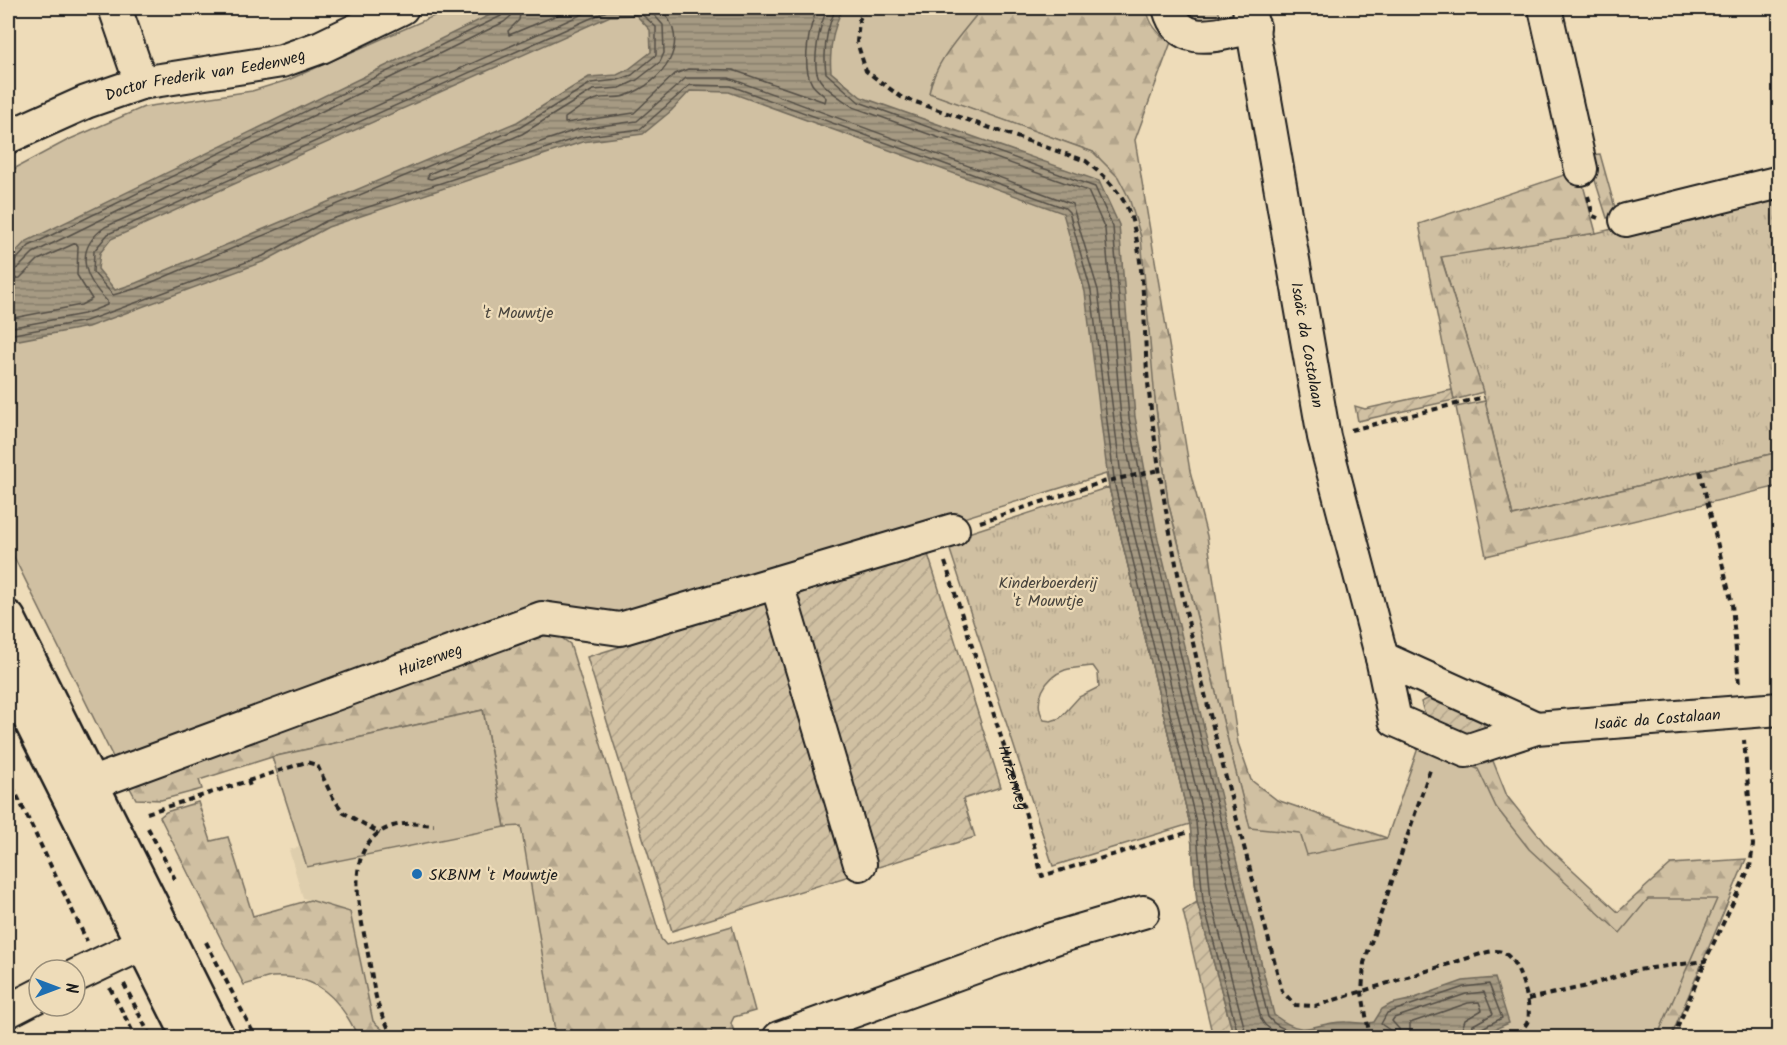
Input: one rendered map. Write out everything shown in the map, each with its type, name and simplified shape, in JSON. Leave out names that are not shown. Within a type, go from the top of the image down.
[{"type":"main road","points":[[8,618],[90,784],[154,938],[190,1038]]},
{"type":"main road","points":[[8,675],[154,938],[218,1038]]},
{"type":"street","points":[[115,8],[141,83]]},
{"type":"street","name":"Doctor Frederik van Eedenweg","points":[[8,137],[86,102],[141,83],[282,61],[321,47],[402,8]]},
{"type":"street","name":"Isaäc da Costalaan","points":[[1169,8],[1173,22],[1187,35],[1207,36],[1252,17],[1324,437],[1382,658],[1395,720],[1466,751],[1536,728],[1779,709]]},
{"type":"street","points":[[1545,8],[1581,169]]},
{"type":"street","points":[[1626,220],[1779,182]]},
{"type":"street","name":"Huizerweg","points":[[90,784],[542,618],[620,629],[945,533]]},
{"type":"street","points":[[777,584],[860,864]]},
{"type":"street","name":"Isaäc da Costalaan","points":[[1382,658],[1536,728]]},
{"type":"street","points":[[779,1038],[1055,938],[1143,912]]},
{"type":"street","points":[[87,970],[154,938]]},
{"type":"street","points":[[8,1011],[27,1001]]},
{"type":"path","points":[[866,8],[859,20],[857,42],[866,71],[901,97],[1086,161],[1107,178],[1124,201],[1137,237],[1145,355],[1159,470],[1186,610],[1282,991],[1295,1005],[1314,1006],[1493,951],[1505,953],[1514,961],[1528,999],[1528,1022],[1514,1038]]},
{"type":"path","points":[[1324,437],[1484,397]]},
{"type":"path","points":[[945,533],[1103,482],[1159,470]]},
{"type":"path","points":[[1673,1038],[1705,961],[1750,867],[1753,845],[1732,604],[1700,471]]},
{"type":"path","name":"Huizerweg","points":[[945,533],[1042,876],[1186,833]]},
{"type":"path","points":[[1370,1038],[1362,993],[1364,963],[1409,838],[1440,741]]},
{"type":"path","points":[[147,813],[306,762],[317,765],[333,798],[344,813],[380,833]]},
{"type":"path","points":[[8,777],[81,958]]},
{"type":"path","points":[[248,781],[251,789]]},
{"type":"path","points":[[392,1038],[378,1005],[356,892],[357,869],[366,848],[380,833],[391,826],[407,823],[434,825]]},
{"type":"path","points":[[1528,999],[1587,986],[1637,970],[1705,961]]},
{"type":"path","points":[[87,971],[136,1038]]},
{"type":"shaded area","name":"SKBNM 't Mouwtje","points":[[502,685],[568,1037],[359,1037],[310,900],[303,898],[289,850],[302,846],[270,752]]},
{"type":"green space","name":"'t Mouwtje","points":[[452,8],[982,8],[943,58],[929,93],[1093,152],[1118,177],[1129,198],[1141,237],[1155,400],[1168,502],[1250,828],[1300,833],[1307,855],[1387,838],[1419,745],[1478,769],[1496,807],[1529,849],[1620,933],[1648,899],[1717,899],[1657,1037],[1234,1037],[1197,902],[1190,824],[1106,474],[655,613],[569,614],[114,759],[8,545],[8,172],[68,140],[144,107],[252,91],[288,80]]},
{"type":"green space","points":[[928,8],[1147,8],[1154,28],[1171,42],[1135,140],[1190,471],[1207,536],[1238,743],[1251,780],[1277,800],[1413,847],[1463,770],[1493,761],[1507,796],[1546,845],[1618,912],[1671,864],[1746,859],[1671,1037],[1600,1037],[1392,967],[1250,829],[1168,502],[1155,400],[1093,152],[911,87]]},
{"type":"green space","points":[[1178,8],[1218,8],[1221,23],[1195,27]]},
{"type":"green space","points":[[1600,154],[1617,215],[1607,218],[1587,155]]},
{"type":"green space","points":[[1579,170],[1596,233],[1441,257],[1483,392],[1454,400],[1419,224]]},
{"type":"green space","points":[[1779,188],[1779,452],[1513,516],[1484,397],[1441,256],[1596,233]]},
{"type":"green space","points":[[1452,390],[1454,400],[1358,421],[1355,406],[1365,409]]},
{"type":"green space","points":[[1485,401],[1513,516],[1779,452],[1779,486],[1486,556],[1456,407]]},
{"type":"green space","name":"Kinderboerderij 't Mouwtje","points":[[1109,487],[1190,824],[1053,866],[948,544],[953,538]],"holes":[[[1093,666],[1098,673],[1099,687],[1079,697],[1060,718],[1051,721],[1044,720],[1039,705],[1040,698],[1042,690],[1052,678],[1065,670],[1079,667]]]},
{"type":"green space","points":[[927,551],[1001,787],[963,799],[975,837],[672,931],[587,657]]},
{"type":"green space","points":[[543,636],[559,636],[570,644],[661,939],[666,945],[732,926],[755,1011],[734,1017],[731,1023],[736,1037],[714,1037],[711,1031],[692,1038],[556,1037],[521,826],[505,827],[483,710],[272,757],[199,780],[202,789],[161,800],[136,799],[123,775]]},
{"type":"green space","points":[[1439,694],[1479,715],[1488,734],[1471,741],[1426,719],[1421,702]]},
{"type":"green space","points":[[483,710],[505,827],[307,867],[272,757]]},
{"type":"green space","points":[[198,802],[211,841],[228,837],[253,916],[310,900],[350,912],[373,1021],[383,1030],[383,1037],[358,1037],[335,1000],[314,984],[288,977],[272,977],[244,985],[160,817],[166,812]]},
{"type":"green space","points":[[1197,902],[1234,1037],[1213,1037],[1183,911]]},
{"type":"water","points":[[504,8],[843,8],[832,39],[831,72],[861,97],[1099,181],[1119,225],[1135,417],[1157,535],[1274,1015],[1286,1023],[1303,1028],[1335,1022],[1370,1023],[1374,1022],[1382,1009],[1391,1004],[1463,981],[1495,978],[1509,1023],[1476,1037],[1392,1037],[1379,1031],[1362,1038],[1234,1037],[1197,902],[1190,824],[1109,487],[1085,292],[1063,213],[729,92],[690,91],[671,111],[643,134],[582,142],[328,227],[265,261],[88,327],[8,342],[8,260],[25,242]],"holes":[[[636,15],[650,30],[651,52],[629,69],[617,75],[589,77],[517,122],[136,283],[115,290],[98,269],[100,253],[111,239],[610,16]]]},
{"type":"place","name":"SKBNM 't Mouwtje","points":[[417,874]]}]
